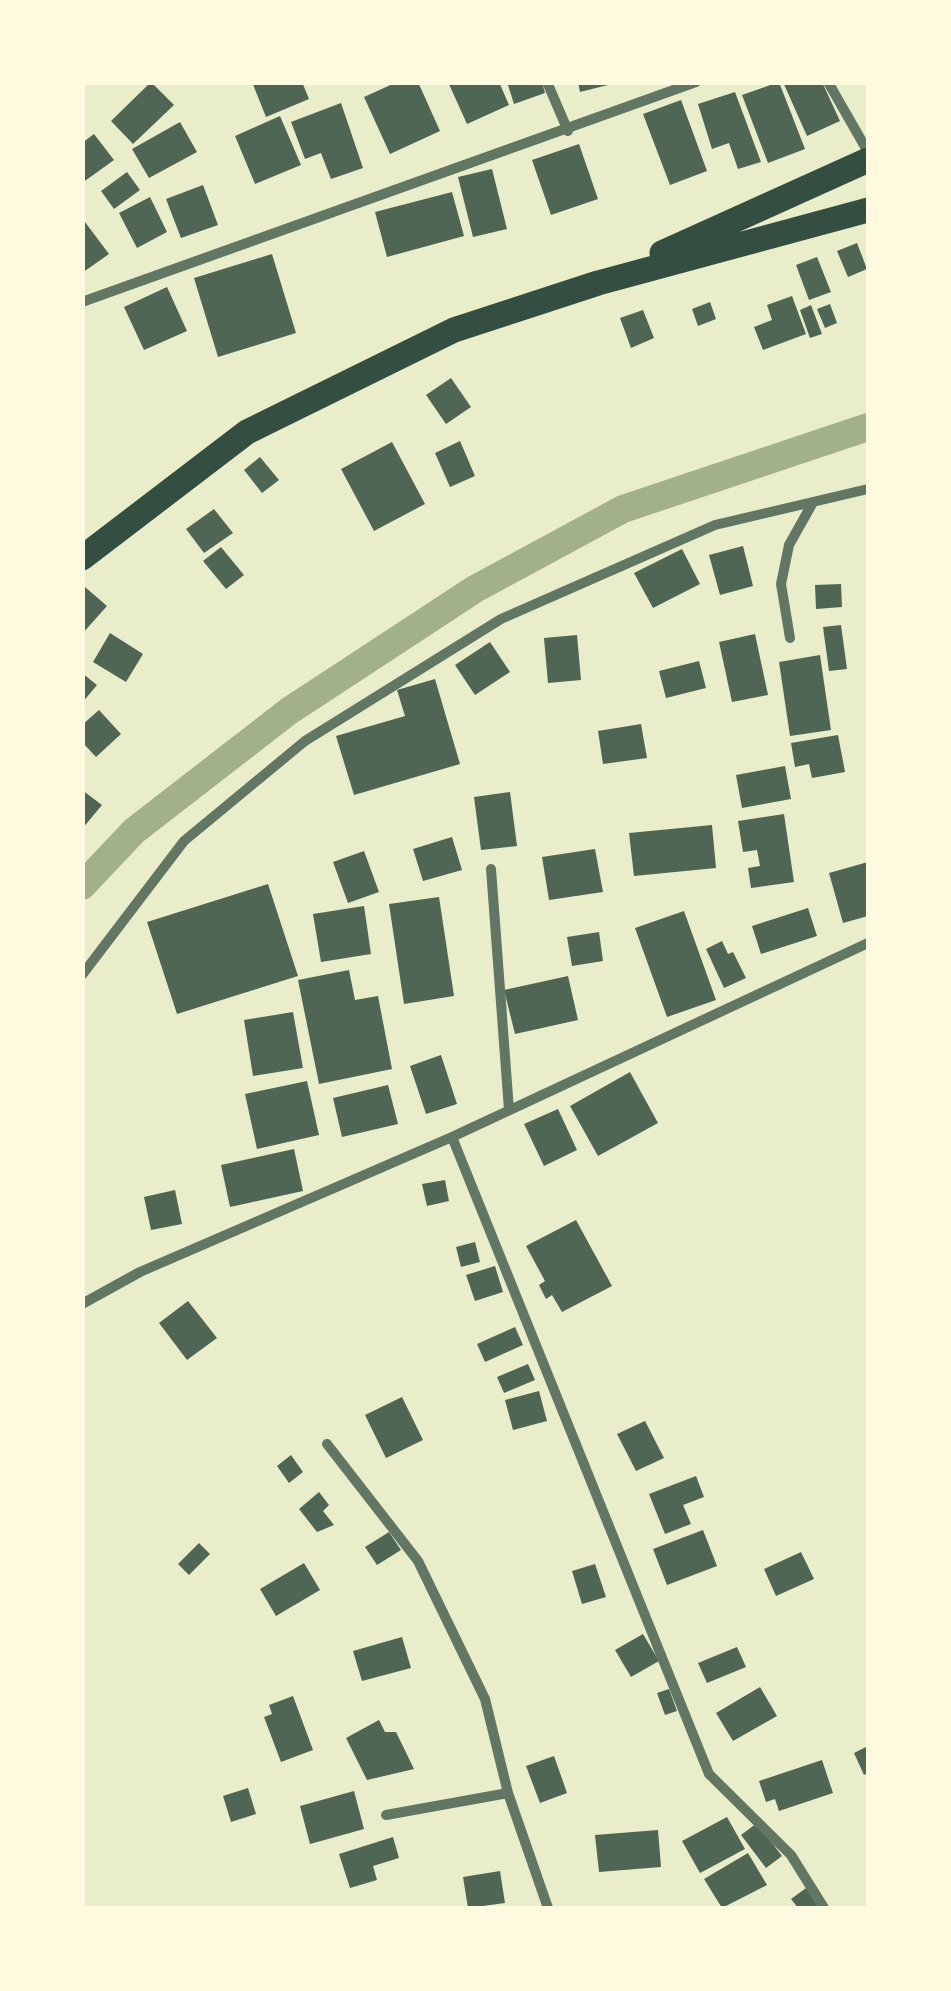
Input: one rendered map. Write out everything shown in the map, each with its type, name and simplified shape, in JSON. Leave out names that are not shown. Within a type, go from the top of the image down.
[{"type":"main road","points":[[598,282],[868,160]]},
{"type":"main road","points":[[82,558],[248,432],[454,330],[598,282],[868,210]]},
{"type":"street","points":[[547,82],[568,131]]},
{"type":"street","points":[[82,302],[696,82]]},
{"type":"street","points":[[828,82],[868,152]]},
{"type":"street","points":[[82,975],[184,841],[305,741],[501,619],[715,525],[868,489]]},
{"type":"street","points":[[790,638],[781,584],[789,545],[812,504]]},
{"type":"street","points":[[491,868],[509,1110]]},
{"type":"street","points":[[82,1304],[140,1272],[452,1137],[868,943]]},
{"type":"street","points":[[452,1137],[709,1774],[792,1855],[824,1908]]},
{"type":"street","points":[[326,1444],[418,1561],[485,1700],[508,1793],[548,1908]]},
{"type":"street","points":[[386,1815],[508,1793]]},
{"type":"building","points":[[151,82],[174,105],[133,144],[111,121]]},
{"type":"building","points":[[252,82],[302,82],[309,99],[266,117]]},
{"type":"building","points":[[397,82],[418,82],[440,131],[390,154],[364,97]]},
{"type":"building","points":[[448,82],[499,82],[509,105],[467,124]]},
{"type":"building","points":[[507,82],[542,82],[545,93],[514,104]]},
{"type":"building","points":[[578,82],[612,82],[612,84],[580,92]]},
{"type":"building","points":[[779,82],[805,149],[768,163],[742,95]]},
{"type":"building","points":[[783,82],[822,82],[840,121],[807,136]]},
{"type":"building","points":[[735,92],[761,162],[738,169],[729,143],[712,149],[698,104]]},
{"type":"building","points":[[681,100],[707,171],[670,185],[643,114]]},
{"type":"building","points":[[341,103],[363,168],[331,179],[321,153],[305,159],[291,122]]},
{"type":"building","points":[[280,116],[301,165],[255,184],[235,136]]},
{"type":"building","points":[[180,122],[197,152],[149,178],[132,149]]},
{"type":"building","points":[[94,134],[114,160],[82,183],[82,143]]},
{"type":"building","points":[[579,144],[598,199],[551,215],[532,160]]},
{"type":"building","points":[[492,169],[507,229],[473,237],[458,177]]},
{"type":"building","points":[[127,172],[140,190],[114,209],[101,191]]},
{"type":"building","points":[[203,185],[218,225],[181,238],[166,199]]},
{"type":"building","points":[[452,192],[464,236],[387,257],[375,212]]},
{"type":"building","points":[[150,197],[167,232],[137,248],[119,213]]},
{"type":"building","points":[[82,218],[109,254],[82,273]]},
{"type":"building","points":[[857,243],[867,269],[848,277],[837,251]]},
{"type":"building","points":[[272,254],[296,333],[218,357],[194,278]]},
{"type":"building","points":[[817,257],[831,292],[809,300],[796,265]]},
{"type":"building","points":[[167,287],[187,331],[144,350],[124,307]]},
{"type":"building","points":[[792,296],[806,334],[763,350],[754,327],[772,320],[767,305]]},
{"type":"building","points":[[710,302],[716,319],[698,326],[692,309]]},
{"type":"building","points":[[830,304],[837,323],[825,328],[817,309]]},
{"type":"building","points":[[811,305],[822,334],[810,338],[800,310]]},
{"type":"building","points":[[643,310],[654,338],[631,348],[620,318]]},
{"type":"building","points":[[451,378],[471,407],[446,424],[426,395]]},
{"type":"building","points":[[460,441],[475,476],[450,487],[435,453]]},
{"type":"building","points":[[392,442],[425,504],[374,531],[341,469]]},
{"type":"building","points":[[260,457],[279,480],[262,493],[244,470]]},
{"type":"building","points":[[214,509],[233,533],[204,553],[186,529]]},
{"type":"building","points":[[743,546],[753,586],[720,595],[709,555]]},
{"type":"building","points":[[221,547],[244,575],[226,589],[203,561]]},
{"type":"building","points":[[682,549],[700,584],[653,608],[634,573]]},
{"type":"building","points":[[841,584],[842,607],[816,609],[815,585]]},
{"type":"building","points":[[85,587],[107,606],[82,634],[82,589]]},
{"type":"building","points":[[841,625],[847,669],[829,671],[823,627]]},
{"type":"building","points":[[110,633],[143,654],[126,682],[93,662]]},
{"type":"building","points":[[755,634],[768,695],[732,702],[719,642]]},
{"type":"building","points":[[577,635],[581,680],[548,683],[544,638]]},
{"type":"building","points":[[490,642],[510,672],[475,695],[455,665]]},
{"type":"building","points":[[820,655],[831,730],[790,736],[779,662]]},
{"type":"building","points":[[699,661],[706,688],[666,698],[659,671]]},
{"type":"building","points":[[82,673],[97,685],[82,703]]},
{"type":"building","points":[[435,679],[460,764],[354,795],[336,736],[405,716],[397,690]]},
{"type":"building","points":[[99,710],[121,734],[96,757],[82,742],[82,725]]},
{"type":"building","points":[[641,724],[647,758],[603,764],[598,731]]},
{"type":"building","points":[[838,735],[845,772],[812,778],[809,764],[795,767],[791,743]]},
{"type":"building","points":[[785,766],[791,799],[742,808],[736,775]]},
{"type":"building","points":[[82,790],[102,805],[82,829]]},
{"type":"building","points":[[510,792],[517,846],[481,850],[474,797]]},
{"type":"building","points":[[784,814],[794,882],[751,888],[748,868],[760,866],[757,850],[743,852],[738,821]]},
{"type":"building","points":[[712,825],[716,868],[634,876],[629,833]]},
{"type":"building","points":[[452,837],[462,870],[423,881],[413,849]]},
{"type":"building","points":[[595,849],[603,892],[549,900],[542,857]]},
{"type":"building","points":[[364,851],[379,892],[348,903],[333,862]]},
{"type":"building","points":[[868,862],[868,916],[843,923],[829,873]]},
{"type":"building","points":[[268,884],[298,976],[177,1014],[147,922]]},
{"type":"building","points":[[439,897],[454,996],[404,1004],[389,904]]},
{"type":"building","points":[[364,906],[371,954],[321,962],[313,914]]},
{"type":"building","points":[[808,908],[817,936],[761,954],[752,926]]},
{"type":"building","points":[[684,911],[716,1000],[667,1017],[635,928]]},
{"type":"building","points":[[599,932],[603,961],[572,966],[567,937]]},
{"type":"building","points":[[722,941],[728,954],[733,952],[746,978],[724,988],[706,949]]},
{"type":"building","points":[[349,970],[355,1000],[378,996],[392,1069],[319,1084],[298,980]]},
{"type":"building","points":[[568,976],[578,1020],[515,1034],[504,990]]},
{"type":"building","points":[[293,1012],[303,1068],[253,1076],[244,1020]]},
{"type":"building","points":[[441,1055],[457,1104],[426,1114],[410,1066]]},
{"type":"building","points":[[630,1072],[658,1123],[598,1156],[570,1106]]},
{"type":"building","points":[[307,1081],[319,1135],[257,1149],[245,1094]]},
{"type":"building","points":[[388,1085],[398,1124],[342,1137],[333,1098]]},
{"type":"building","points":[[558,1109],[577,1150],[544,1166],[524,1124]]},
{"type":"building","points":[[294,1149],[303,1191],[230,1207],[221,1165]]},
{"type":"building","points":[[445,1180],[449,1201],[427,1206],[422,1184]]},
{"type":"building","points":[[175,1190],[182,1224],[151,1230],[144,1197]]},
{"type":"building","points":[[576,1220],[612,1286],[562,1312],[552,1295],[546,1299],[539,1285],[545,1281],[526,1246]]},
{"type":"building","points":[[475,1242],[480,1262],[461,1267],[456,1247]]},
{"type":"building","points":[[495,1266],[503,1292],[475,1301],[466,1275]]},
{"type":"building","points":[[188,1301],[217,1338],[187,1360],[159,1323]]},
{"type":"building","points":[[515,1327],[523,1345],[485,1362],[477,1344]]},
{"type":"building","points":[[528,1364],[535,1380],[504,1393],[497,1377]]},
{"type":"building","points":[[539,1391],[547,1421],[513,1430],[505,1400]]},
{"type":"building","points":[[402,1397],[423,1440],[386,1458],[365,1415]]},
{"type":"building","points":[[645,1421],[664,1458],[636,1471],[617,1434]]},
{"type":"building","points":[[291,1455],[303,1472],[289,1483],[277,1466]]},
{"type":"building","points":[[696,1476],[704,1497],[683,1505],[691,1524],[665,1534],[649,1494]]},
{"type":"building","points":[[319,1492],[329,1505],[323,1511],[334,1525],[317,1532],[299,1509]]},
{"type":"building","points":[[703,1530],[717,1566],[667,1585],[653,1549]]},
{"type":"building","points":[[389,1532],[401,1550],[377,1565],[365,1547]]},
{"type":"building","points":[[199,1543],[210,1554],[189,1575],[178,1564]]},
{"type":"building","points":[[801,1552],[814,1579],[776,1596],[764,1569]]},
{"type":"building","points":[[304,1563],[320,1590],[276,1616],[260,1589]]},
{"type":"building","points":[[595,1564],[606,1597],[582,1604],[572,1571]]},
{"type":"building","points":[[643,1634],[659,1661],[631,1677],[615,1650]]},
{"type":"building","points":[[402,1637],[411,1668],[362,1681],[353,1651]]},
{"type":"building","points":[[737,1647],[746,1667],[707,1683],[698,1663]]},
{"type":"building","points":[[760,1687],[777,1716],[733,1741],[716,1713]]},
{"type":"building","points":[[669,1689],[677,1711],[665,1715],[657,1693]]},
{"type":"building","points":[[293,1696],[313,1750],[281,1762],[264,1717],[272,1714],[269,1705]]},
{"type":"building","points":[[379,1720],[385,1732],[396,1732],[414,1769],[367,1780],[346,1738]]},
{"type":"building","points":[[868,1746],[868,1773],[864,1775],[854,1753]]},
{"type":"building","points":[[554,1756],[567,1793],[540,1803],[526,1766]]},
{"type":"building","points":[[822,1760],[833,1793],[779,1811],[775,1799],[766,1802],[759,1781]]},
{"type":"building","points":[[248,1788],[256,1814],[231,1822],[223,1796]]},
{"type":"building","points":[[354,1791],[364,1829],[310,1844],[300,1806]]},
{"type":"building","points":[[727,1817],[745,1849],[700,1873],[682,1841]]},
{"type":"building","points":[[757,1823],[782,1856],[766,1868],[741,1835]]},
{"type":"building","points":[[658,1830],[661,1867],[599,1872],[595,1835]]},
{"type":"building","points":[[393,1837],[399,1858],[373,1866],[377,1880],[350,1888],[339,1854]]},
{"type":"building","points":[[748,1853],[767,1885],[722,1908],[704,1879]]},
{"type":"building","points":[[500,1871],[505,1903],[468,1908],[463,1877]]},
{"type":"building","points":[[806,1888],[821,1908],[798,1908],[791,1899]]},
{"type":"waterway","points":[[82,886],[134,831],[289,711],[475,589],[623,509],[868,427]]}]
